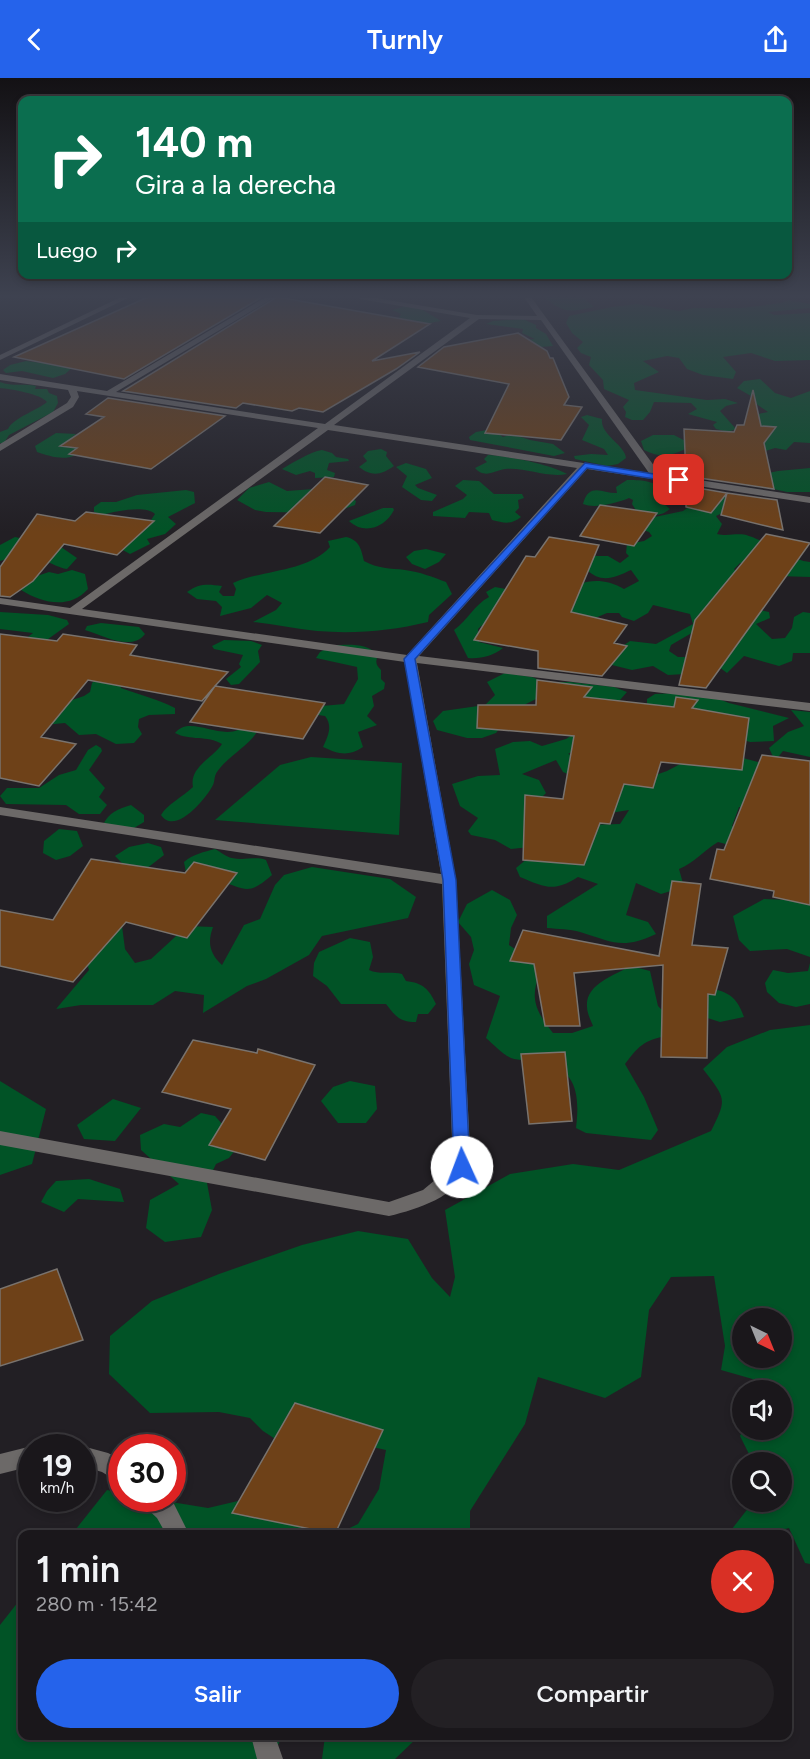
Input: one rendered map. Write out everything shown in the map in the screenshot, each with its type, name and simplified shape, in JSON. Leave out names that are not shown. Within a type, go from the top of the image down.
[{"type":"street","points":[[107,394],[139,375]]},
{"type":"street","points":[[74,610],[398,375]]},
{"type":"street","points":[[584,375],[657,477]]},
{"type":"street","points":[[0,377],[810,500]]},
{"type":"street","points":[[0,448],[70,405],[75,397],[72,388]]},
{"type":"street","points":[[410,659],[585,465]]},
{"type":"street","points":[[0,601],[410,659],[810,707]]},
{"type":"street","points":[[0,1138],[390,1209],[419,1202],[445,1186],[462,1167],[449,880],[410,659]]},
{"type":"street","points":[[0,811],[449,880]]},
{"type":"street","points":[[0,1464],[18,1460]]},
{"type":"street","points":[[166,1512],[176,1530]]},
{"type":"street","points":[[264,1740],[270,1759]]},
{"type":"green space","points":[[42,375],[61,375],[53,378]]},
{"type":"green space","points":[[599,375],[651,375],[634,383],[635,390],[707,400],[725,399],[738,403],[726,406],[720,411],[736,429],[728,432],[716,429],[713,425],[717,422],[688,414],[697,409],[691,403],[654,402],[650,412],[643,420],[632,420],[625,417],[626,412],[623,407],[629,400],[604,389],[603,380]]},
{"type":"green space","points":[[706,375],[735,375],[733,379]]},
{"type":"green space","points":[[760,379],[775,393],[791,398],[810,391],[810,443],[794,442],[786,450],[775,448],[756,454],[753,442],[767,440],[743,426],[749,416],[768,412],[755,403],[751,396],[737,388],[744,381]]},
{"type":"green space","points":[[0,382],[47,389],[49,393],[57,396],[58,403],[53,412],[9,435],[4,443],[0,443],[0,432],[47,402],[32,394],[0,388]]},
{"type":"green space","points":[[587,415],[602,419],[602,425],[608,435],[622,449],[626,458],[618,464],[607,466],[575,459],[574,456],[608,455],[604,449],[582,440],[589,425],[581,417]]},
{"type":"green space","points":[[487,430],[503,437],[512,434],[553,444],[565,453],[554,456],[470,440],[469,437],[476,432]]},
{"type":"green space","points":[[56,433],[76,434],[66,443],[82,447],[79,452],[74,456],[62,458],[37,452],[35,446]]},
{"type":"green space","points":[[653,435],[674,435],[693,445],[675,453],[657,455],[644,450],[641,441]]},
{"type":"green space","points":[[381,449],[387,452],[386,456],[394,466],[376,474],[359,467],[367,461],[363,456],[368,451]]},
{"type":"green space","points":[[322,450],[349,461],[329,463],[327,470],[335,473],[334,477],[315,478],[315,473],[310,471],[296,475],[282,469],[307,455]]},
{"type":"green space","points":[[488,455],[528,461],[567,474],[551,475],[513,469],[482,473],[475,468],[487,462],[484,459]]},
{"type":"green space","points":[[406,463],[426,469],[432,478],[415,485],[437,495],[432,501],[421,500],[402,487],[407,476],[396,467]]},
{"type":"green space","points":[[810,468],[810,492],[787,492],[732,480],[778,471]]},
{"type":"green space","points":[[463,480],[479,481],[494,494],[522,494],[524,498],[518,500],[519,508],[515,512],[521,517],[507,523],[492,520],[489,513],[469,512],[465,518],[433,516],[433,512],[467,495],[455,486]]},
{"type":"green space","points":[[627,480],[655,484],[662,490],[653,495],[670,509],[658,515],[637,512],[632,504],[633,500],[629,498],[600,506],[583,504],[589,493],[597,490],[617,493],[616,487]]},
{"type":"green space","points":[[269,482],[287,491],[314,489],[348,496],[356,501],[355,505],[333,513],[266,512],[255,510],[237,500],[249,488]]},
{"type":"green space","points":[[683,485],[726,493],[732,499],[728,510],[716,516],[722,524],[717,534],[749,536],[794,558],[810,562],[810,577],[778,576],[740,563],[734,569],[741,578],[754,609],[769,612],[770,618],[756,624],[772,639],[785,638],[792,628],[794,617],[803,612],[810,613],[810,653],[793,653],[792,661],[779,666],[744,656],[727,673],[719,667],[702,627],[671,645],[669,651],[678,657],[689,657],[685,674],[668,675],[653,666],[632,670],[612,665],[615,654],[620,648],[630,641],[656,644],[693,624],[690,614],[653,605],[648,613],[634,621],[622,617],[619,613],[607,613],[581,624],[530,612],[564,591],[586,582],[611,583],[624,589],[639,581],[631,570],[613,577],[597,577],[586,569],[585,556],[608,556],[620,563],[629,556],[626,553],[627,544],[644,541],[652,536],[649,532],[637,528],[650,518],[683,511],[690,506],[688,498],[669,488]]},
{"type":"green space","points":[[186,490],[194,492],[195,503],[168,517],[176,524],[165,534],[147,539],[150,544],[130,554],[119,548],[149,523],[155,514],[138,509],[103,515],[94,512],[94,507],[101,502],[116,502],[137,495]]},
{"type":"green space","points":[[383,508],[394,510],[385,521],[374,528],[361,528],[349,521]]},
{"type":"green space","points":[[15,537],[61,547],[77,558],[67,569],[33,559],[16,558],[0,561],[0,545]]},
{"type":"green space","points":[[346,537],[359,545],[364,561],[369,564],[416,572],[441,580],[446,582],[452,594],[429,615],[428,622],[387,630],[331,632],[253,622],[276,610],[282,603],[267,595],[251,608],[220,616],[222,607],[216,601],[197,599],[187,592],[200,586],[212,585],[222,586],[219,592],[223,596],[234,596],[236,589],[233,583],[310,561],[330,547],[328,541]]},
{"type":"green space","points":[[426,549],[446,554],[439,562],[425,569],[412,564],[406,557],[414,551]]},
{"type":"green space","points":[[72,570],[85,574],[88,589],[81,596],[72,600],[46,601],[21,590],[28,579],[49,572],[58,574]]},
{"type":"green space","points":[[495,587],[523,592],[495,622],[478,629],[479,642],[503,648],[487,656],[468,658],[454,630],[489,597],[486,592]]},
{"type":"green space","points":[[0,612],[48,615],[67,620],[69,624],[44,642],[18,645],[33,633],[0,629]]},
{"type":"green space","points":[[101,623],[139,627],[145,634],[133,642],[125,642],[85,630],[87,626]]},
{"type":"green space","points":[[224,640],[251,641],[262,645],[258,651],[260,662],[239,684],[231,685],[226,679],[241,667],[239,664],[243,655],[214,649],[212,646]]},
{"type":"green space","points":[[333,645],[358,645],[369,648],[378,656],[376,663],[381,670],[381,679],[385,683],[384,689],[372,696],[374,706],[367,716],[377,725],[358,732],[363,747],[348,753],[338,753],[323,747],[327,739],[329,724],[325,716],[311,714],[311,707],[344,704],[358,679],[357,667],[316,658],[320,652]]},
{"type":"green space","points":[[106,669],[120,683],[121,688],[175,708],[175,714],[149,715],[139,719],[138,727],[142,734],[134,743],[116,744],[96,734],[79,735],[65,723],[44,725],[54,706],[90,692],[92,683]]},
{"type":"green space","points":[[505,673],[532,677],[544,682],[570,682],[614,687],[627,692],[577,749],[568,754],[583,758],[579,779],[563,772],[556,760],[522,774],[539,780],[546,793],[533,806],[539,846],[511,849],[495,840],[471,835],[468,831],[478,818],[460,806],[452,784],[478,776],[500,775],[495,749],[513,742],[530,741],[542,746],[566,739],[577,732],[546,694],[514,710],[496,733],[482,738],[467,738],[437,730],[433,721],[443,711],[485,705],[495,695],[487,682]]},
{"type":"green space","points":[[701,692],[729,703],[789,718],[773,726],[774,741],[750,742],[647,709],[647,699],[655,694]]},
{"type":"green space","points":[[791,710],[810,712],[810,757],[783,751],[775,761],[769,748],[788,732],[804,726]]},
{"type":"green space","points":[[249,722],[257,732],[248,743],[221,766],[204,799],[190,813],[174,821],[167,820],[161,815],[193,787],[198,768],[222,744],[175,733],[191,726],[231,732]]},
{"type":"green space","points":[[96,745],[102,751],[89,770],[105,788],[99,797],[107,805],[100,814],[79,814],[66,805],[6,804],[0,796],[7,788],[39,788],[59,775],[76,770],[88,750]]},
{"type":"green space","points":[[724,753],[758,762],[772,775],[774,812],[739,807],[732,826],[743,827],[749,850],[718,842],[679,869],[684,887],[661,894],[636,883],[626,915],[648,922],[656,934],[644,939],[618,943],[576,931],[547,928],[547,916],[598,884],[578,877],[562,885],[543,886],[520,877],[516,868],[528,858],[586,825],[620,824],[629,810],[604,814],[606,784],[644,779],[686,761]]},
{"type":"green space","points":[[311,757],[402,763],[399,835],[215,820],[280,765]]},
{"type":"green space","points":[[131,805],[144,815],[144,822],[134,828],[103,825],[114,812]]},
{"type":"green space","points":[[59,829],[77,831],[83,846],[70,856],[56,860],[43,853],[44,841]]},
{"type":"green space","points":[[148,843],[161,847],[164,855],[146,869],[125,866],[115,856],[129,847]]},
{"type":"green space","points":[[215,849],[232,858],[266,860],[272,875],[257,886],[247,889],[186,873],[184,862],[187,859]]},
{"type":"green space","points":[[312,867],[390,879],[416,897],[408,918],[322,936],[309,955],[266,979],[247,986],[203,1013],[204,995],[175,991],[153,1005],[81,1005],[56,1009],[89,970],[82,947],[122,926],[125,949],[135,963],[151,959],[187,926],[213,927],[210,938],[211,948],[222,965],[244,925],[260,919],[275,885],[284,875]]},
{"type":"green space","points":[[492,890],[510,900],[517,915],[511,928],[509,945],[524,955],[540,958],[540,971],[535,992],[536,1005],[541,1017],[553,1033],[572,1033],[593,1026],[587,1007],[588,999],[591,992],[602,981],[631,966],[650,971],[658,1006],[675,1023],[672,1035],[656,1038],[644,1044],[625,1064],[644,1097],[658,1130],[651,1140],[586,1133],[576,1128],[576,1094],[568,1077],[561,1070],[539,1061],[511,1058],[486,1038],[500,996],[474,985],[469,964],[474,950],[471,937],[458,922],[467,904]]},
{"type":"green space","points":[[764,899],[810,901],[810,957],[787,949],[750,951],[739,940],[733,916]]},
{"type":"green space","points":[[350,938],[370,942],[373,957],[369,970],[402,974],[406,981],[417,983],[428,991],[436,1004],[428,1014],[418,1014],[416,1022],[411,1022],[399,1018],[386,1004],[341,1004],[327,986],[313,976],[314,963],[319,952]]},
{"type":"green space","points":[[810,963],[810,1004],[796,1007],[779,1003],[767,992],[765,983],[773,970],[788,973],[808,971]]},
{"type":"green space","points":[[699,988],[728,994],[737,1002],[744,1017],[720,1022],[698,1015]]},
{"type":"green space","points":[[810,1025],[810,1564],[805,1563],[792,1530],[789,1528],[731,1530],[745,1512],[792,1512],[792,1452],[748,1452],[742,1440],[792,1440],[792,1380],[756,1380],[721,1370],[725,1346],[714,1276],[671,1277],[649,1310],[641,1377],[605,1398],[538,1377],[525,1424],[470,1511],[470,1530],[345,1530],[358,1524],[379,1489],[386,1450],[349,1442],[286,1446],[263,1431],[250,1418],[219,1412],[150,1413],[109,1374],[110,1336],[152,1301],[219,1274],[302,1245],[358,1231],[408,1239],[432,1278],[450,1297],[455,1277],[445,1210],[510,1174],[573,1164],[619,1170],[711,1131],[722,1105],[722,1098],[703,1069],[727,1047],[770,1030]]},
{"type":"green space","points":[[0,1081],[46,1109],[32,1164],[0,1175]]},
{"type":"green space","points":[[350,1081],[375,1086],[377,1109],[366,1123],[338,1123],[321,1101],[333,1087]]},
{"type":"green space","points":[[113,1099],[141,1108],[115,1141],[84,1139],[77,1125]]},
{"type":"green space","points":[[201,1113],[215,1116],[240,1144],[229,1158],[216,1164],[207,1183],[212,1210],[201,1237],[165,1242],[146,1228],[150,1200],[179,1184],[141,1150],[140,1135],[164,1124],[180,1127]]},
{"type":"green space","points":[[89,1179],[120,1189],[124,1202],[78,1199],[64,1212],[41,1202],[56,1181]]},
{"type":"green space","points":[[107,1490],[108,1512],[186,1512],[186,1504],[208,1508],[268,1494],[308,1514],[318,1530],[75,1530],[90,1512],[96,1512],[96,1504]]},
{"type":"green space","points":[[18,1602],[18,1740],[280,1740],[272,1759],[0,1759],[0,1625]]},
{"type":"green space","points":[[324,1740],[415,1740],[395,1759],[322,1759]]},
{"type":"building","points":[[106,375],[130,375],[124,379]]},
{"type":"building","points":[[148,375],[385,375],[323,412],[299,408],[292,411],[243,403],[236,408],[123,391]]},
{"type":"building","points":[[463,375],[560,375],[569,397],[564,405],[582,407],[561,440],[485,433],[509,384]]},
{"type":"building","points":[[753,390],[761,426],[776,427],[764,443],[774,489],[686,476],[684,429],[734,432],[737,425],[744,425]]},
{"type":"building","points":[[108,398],[225,416],[151,469],[69,454],[77,448],[60,446],[104,417],[86,414]]},
{"type":"building","points":[[325,477],[368,485],[320,533],[274,526]]},
{"type":"building","points":[[686,486],[727,493],[711,513],[686,507]]},
{"type":"building","points":[[727,493],[777,500],[783,530],[721,515]]},
{"type":"building","points":[[600,505],[657,513],[634,546],[580,536]]},
{"type":"building","points":[[86,512],[154,521],[117,555],[64,544],[33,581],[10,597],[0,596],[0,567],[37,514],[75,521]]},
{"type":"building","points":[[766,534],[810,543],[706,688],[679,685],[695,620]]},
{"type":"building","points":[[549,537],[599,545],[571,612],[627,625],[614,643],[627,646],[602,676],[538,668],[538,651],[474,640],[526,556],[535,557]]},
{"type":"building","points":[[0,634],[57,641],[63,634],[137,645],[130,655],[228,672],[202,701],[88,680],[41,737],[76,744],[39,786],[0,778]]},
{"type":"building","points":[[537,680],[592,687],[584,697],[674,707],[676,697],[698,700],[692,708],[749,718],[742,770],[661,762],[653,788],[624,784],[610,824],[600,823],[584,865],[523,860],[525,795],[563,799],[574,736],[477,728],[478,705],[536,705]]},
{"type":"building","points":[[215,686],[325,703],[303,739],[190,722]]},
{"type":"building","points":[[762,755],[810,761],[810,905],[773,897],[774,891],[710,879],[717,849],[724,850]]},
{"type":"building","points":[[91,859],[185,873],[194,862],[237,873],[187,938],[126,922],[73,982],[0,966],[0,910],[53,920]]},
{"type":"building","points":[[672,881],[701,884],[692,945],[728,948],[715,995],[708,994],[707,1058],[661,1057],[663,965],[574,973],[580,1026],[545,1026],[534,964],[510,961],[523,930],[659,956]]},
{"type":"building","points":[[193,1040],[257,1053],[258,1049],[315,1065],[265,1160],[209,1145],[231,1109],[162,1092]]},
{"type":"building","points":[[565,1052],[572,1121],[529,1124],[521,1054]]},
{"type":"building","points":[[57,1269],[83,1340],[0,1366],[0,1289]]},
{"type":"building","points":[[295,1403],[383,1430],[337,1530],[315,1530],[232,1513]]},
{"type":"route","points":[[462,1167],[449,880],[410,659],[585,465],[679,480]]}]
